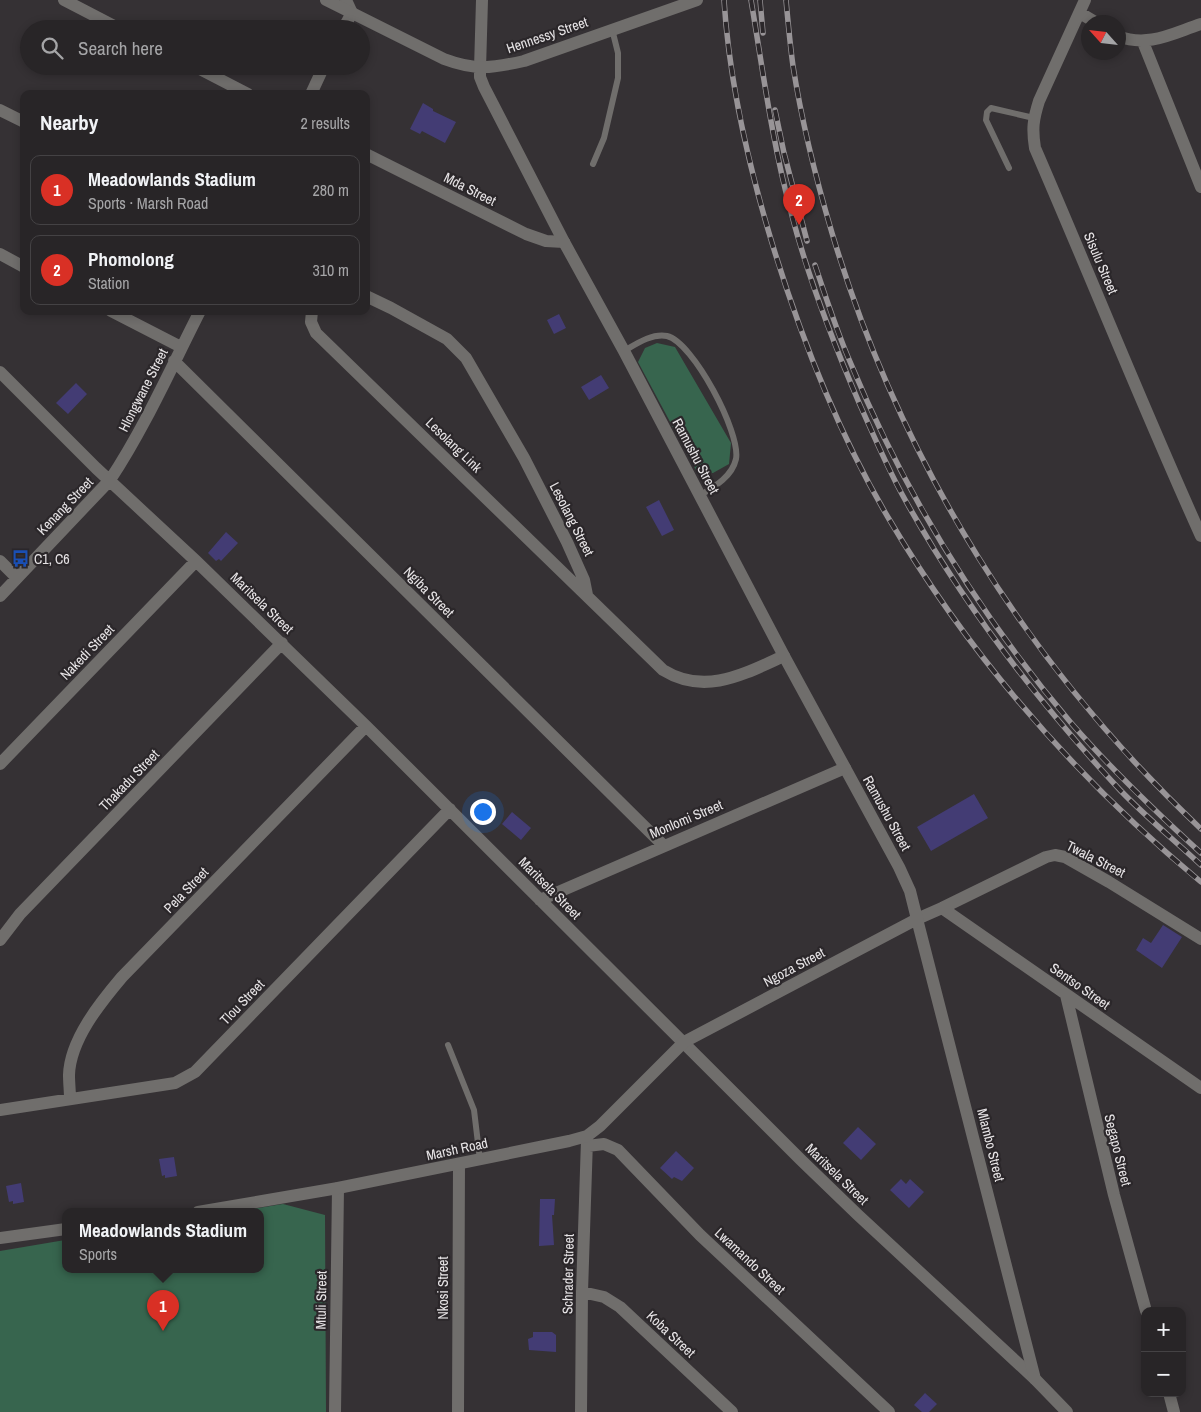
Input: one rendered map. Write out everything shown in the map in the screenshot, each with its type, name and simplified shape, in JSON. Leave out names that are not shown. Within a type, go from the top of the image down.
[{"type":"street","points":[[64,0],[103,20]]},
{"type":"street","name":"Hennessy Street","points":[[326,0],[368,20]]},
{"type":"street","points":[[346,0],[352,12],[348,20]]},
{"type":"street","name":"Ramushu Street","points":[[482,0],[480,77],[484,87],[564,242],[624,351],[784,656],[899,867],[910,891],[917,918]]},
{"type":"street","name":"Hennessy Street","points":[[370,21],[460,66],[480,69],[524,61],[612,29],[669,4],[697,0]]},
{"type":"street","name":"Sisulu Street","points":[[1086,0],[1039,102],[1032,130],[1035,148],[1150,421],[1201,536]]},
{"type":"street","points":[[1126,39],[1143,42],[1153,40],[1201,24]]},
{"type":"street","points":[[1143,42],[1201,187]]},
{"type":"street","points":[[211,75],[240,90]]},
{"type":"street","points":[[312,90],[320,75]]},
{"type":"street","points":[[0,110],[20,120]]},
{"type":"street","name":"Mda Street","points":[[370,156],[526,234],[546,241],[564,242]]},
{"type":"street","points":[[0,254],[20,264]]},
{"type":"street","name":"Lesolang Street","points":[[370,298],[447,339],[466,358],[524,458],[567,542],[584,580],[587,595],[663,670],[681,679],[702,683],[717,682],[756,669],[784,656]]},
{"type":"street","points":[[119,315],[181,347]]},
{"type":"street","name":"Hlongwane Street","points":[[110,480],[133,443],[198,315]]},
{"type":"street","name":"Lesolang Link","points":[[312,315],[311,322],[316,333],[587,595]]},
{"type":"street","name":"Ngiba Street","points":[[174,361],[663,845]]},
{"type":"street","name":"Maritsela Street","points":[[0,372],[96,468],[282,643],[843,1201],[1035,1379],[1066,1412]]},
{"type":"street","name":"Kenang Street","points":[[0,596],[110,480]]},
{"type":"street","points":[[0,561],[17,578]]},
{"type":"street","name":"Nakedi Street","points":[[0,764],[196,561]]},
{"type":"street","name":"Thakadu Street","points":[[0,940],[20,914],[282,643]]},
{"type":"street","name":"Pela Street","points":[[70,1098],[69,1075],[73,1055],[88,1023],[102,1001],[122,977],[366,726]]},
{"type":"street","name":"Monlomi Street","points":[[540,900],[663,845],[845,768]]},
{"type":"street","name":"Tlou Street","points":[[0,1110],[175,1083],[195,1072],[450,809]]},
{"type":"street","name":"Twala Street","points":[[917,918],[942,908],[1046,857],[1055,855],[1109,882],[1201,939]]},
{"type":"street","name":"Sentso Street","points":[[942,908],[1201,1088]]},
{"type":"street","name":"Ngoza Street","points":[[684,1042],[917,918]]},
{"type":"street","name":"Mlambo Street","points":[[917,918],[1035,1379]]},
{"type":"street","name":"Segapo Street","points":[[1066,995],[1114,1195],[1145,1307]]},
{"type":"street","name":"Marsh Road","points":[[221,1208],[338,1188],[569,1141],[587,1141],[684,1042]]},
{"type":"street","name":"Schrader Street","points":[[581,1412],[582,1292],[587,1141]]},
{"type":"street","name":"Lwamando Street","points":[[587,1141],[604,1144],[618,1150],[700,1235],[889,1412]]},
{"type":"street","name":"Nkosi Street","points":[[458,1412],[459,1164]]},
{"type":"street","name":"Mtuli Street","points":[[336,1412],[338,1188]]},
{"type":"street","points":[[0,1238],[62,1230]]},
{"type":"street","name":"Koba Street","points":[[582,1292],[604,1298],[620,1307],[732,1412]]},
{"type":"street","points":[[1170,1397],[1174,1412]]},
{"type":"lane","points":[[593,164],[604,138],[618,78],[618,53],[612,29]]},
{"type":"lane","points":[[1009,168],[986,120],[987,112],[992,108],[1034,118]]},
{"type":"lane","points":[[624,351],[640,342],[657,336],[666,336],[674,339],[693,357],[727,416],[737,448],[736,460],[730,472],[721,482],[699,496]]},
{"type":"lane","points":[[448,1045],[474,1110],[480,1160]]},
{"type":"green space","points":[[657,343],[675,347],[731,443],[729,464],[713,473],[698,474],[638,362],[645,348]]},
{"type":"green space","points":[[283,1204],[325,1215],[326,1412],[0,1412],[0,1251],[62,1241],[62,1273],[264,1273],[264,1208],[259,1208]]},
{"type":"building","points":[[423,103],[433,109],[433,111],[456,122],[445,143],[422,131],[420,134],[410,129]]},
{"type":"building","points":[[559,314],[566,328],[554,334],[547,320]]},
{"type":"building","points":[[601,375],[609,388],[589,400],[581,387]]},
{"type":"building","points":[[76,383],[87,394],[68,414],[56,403]]},
{"type":"building","points":[[659,500],[674,530],[662,536],[646,507]]},
{"type":"building","points":[[226,532],[238,543],[221,561],[219,559],[216,561],[208,553]]},
{"type":"building","points":[[974,794],[988,818],[931,851],[917,827]]},
{"type":"building","points":[[512,812],[531,828],[521,840],[502,824]]},
{"type":"building","points":[[1163,925],[1182,937],[1162,968],[1136,950],[1143,938],[1151,943]]},
{"type":"building","points":[[858,1127],[876,1144],[861,1160],[843,1143]]},
{"type":"building","points":[[676,1151],[694,1168],[682,1181],[674,1177],[672,1179],[660,1168]]},
{"type":"building","points":[[174,1157],[177,1176],[165,1178],[165,1175],[162,1176],[159,1159]]},
{"type":"building","points":[[901,1179],[906,1184],[910,1179],[924,1192],[909,1208],[890,1190]]},
{"type":"building","points":[[21,1183],[24,1202],[13,1204],[13,1201],[9,1202],[6,1186]]},
{"type":"building","points":[[540,1199],[555,1199],[554,1215],[552,1215],[554,1245],[539,1246]]},
{"type":"building","points":[[533,1332],[552,1332],[556,1335],[556,1352],[529,1350],[528,1339],[533,1337]]},
{"type":"building","points":[[925,1393],[937,1404],[929,1412],[922,1412],[914,1405]]},
{"type":"railway","points":[[724,0],[730,61],[741,123],[772,243],[808,349],[853,453],[889,519],[921,570],[991,668],[1069,759],[1155,843],[1201,882]]},
{"type":"railway","points":[[751,0],[773,133],[784,186],[798,237],[813,285],[840,358],[897,485],[950,575],[1002,650],[1030,686],[1059,722],[1120,790],[1149,819],[1201,865]]},
{"type":"railway","points":[[760,0],[763,33]]},
{"type":"railway","points":[[786,0],[793,66],[801,109],[832,233],[860,317],[894,399],[933,479],[977,555],[1026,629],[1080,699],[1138,766],[1201,829]]},
{"type":"railway","points":[[775,110],[807,241]]},
{"type":"railway","points":[[815,265],[841,340],[872,412],[921,507],[976,597],[1007,641],[1072,724],[1103,758],[1201,853]]},
{"type":"place","name":"Phomolong","points":[[799,225]]},
{"type":"place","name":"C1, C6","points":[[20,559]]},
{"type":"place","name":"Meadowlands Stadium","points":[[163,1331]]}]
